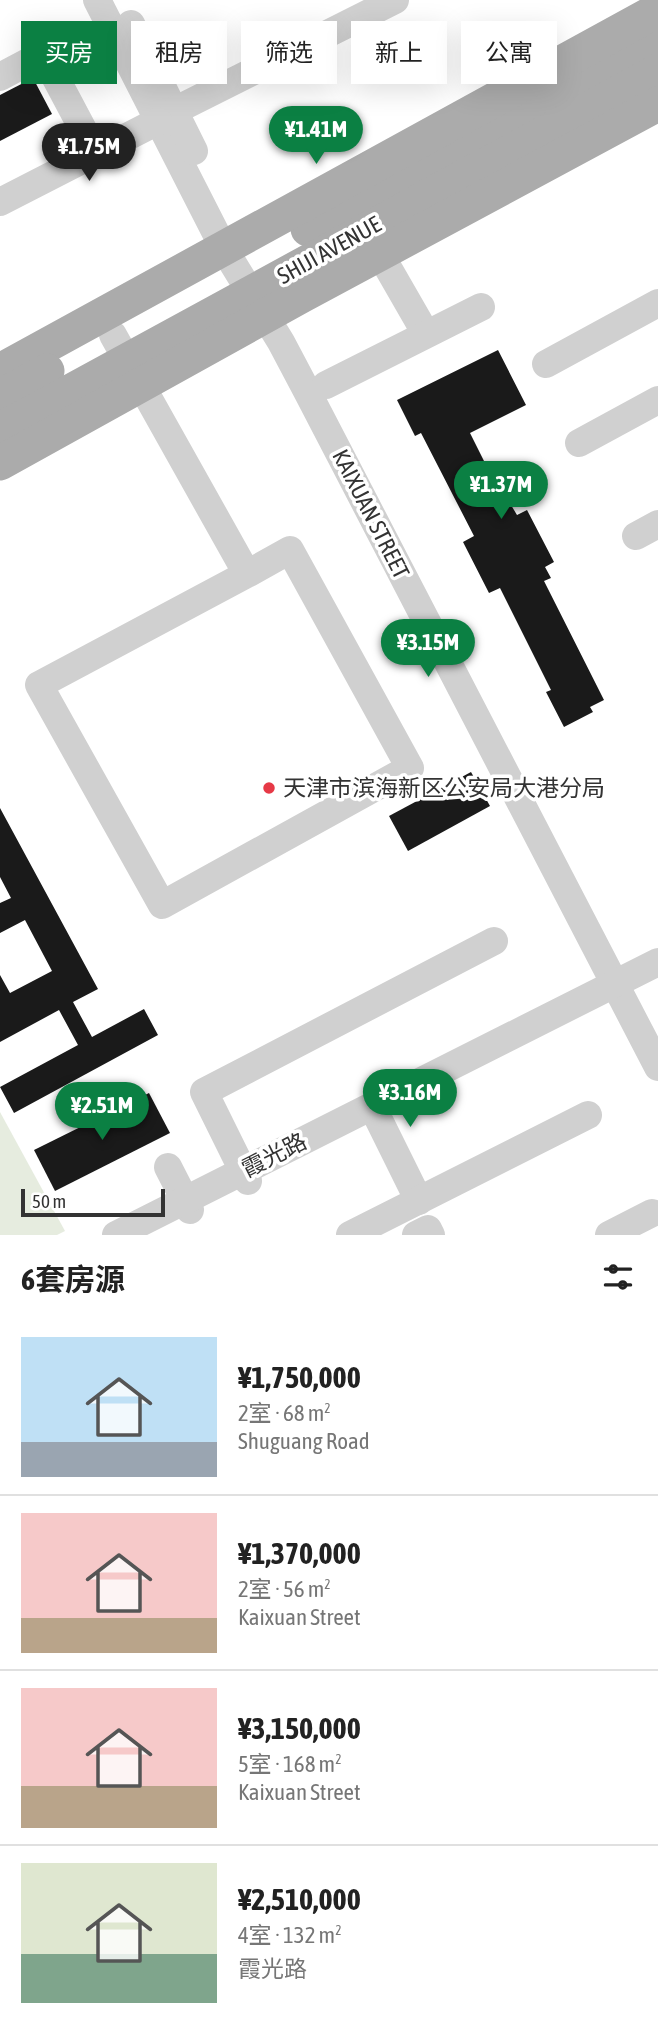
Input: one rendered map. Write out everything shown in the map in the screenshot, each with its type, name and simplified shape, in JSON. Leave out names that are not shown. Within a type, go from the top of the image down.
[{"type":"main road","points":[[0,463],[128,360],[658,10]]},
{"type":"main road","name":"SHIJI AVENUE","points":[[0,430],[128,360],[252,277],[658,44]]},
{"type":"main road","name":"SHIJI AVENUE","points":[[252,277],[658,71]]},
{"type":"main road","points":[[0,371],[252,277],[380,254],[658,104]]},
{"type":"main road","name":"SHIJI AVENUE","points":[[0,397],[128,360]]},
{"type":"street","name":"KAIXUAN STREET","points":[[97,0],[166,116],[252,277],[309,395],[658,1031]]},
{"type":"street","name":"KAIXUAN STREET","points":[[119,0],[166,116]]},
{"type":"street","points":[[0,201],[395,0]]},
{"type":"street","points":[[0,77],[43,54],[95,152]]},
{"type":"street","points":[[380,254],[426,334]]},
{"type":"street","name":"KAIXUAN STREET","points":[[252,277],[326,385],[631,985],[658,1068]]},
{"type":"street","points":[[546,364],[658,303]]},
{"type":"street","points":[[326,385],[481,307]]},
{"type":"street","points":[[128,360],[247,574]]},
{"type":"street","points":[[579,443],[658,400]]},
{"type":"street","points":[[290,550],[410,768],[162,905],[39,685],[247,574],[290,550]]},
{"type":"street","points":[[246,1176],[204,1092],[494,941]]},
{"type":"street","name":"霞光路","points":[[116,1235],[188,1205],[631,985],[658,962]]},
{"type":"street","points":[[375,1112],[419,1201]]},
{"type":"street","points":[[350,1235],[588,1115]]},
{"type":"street","points":[[168,1167],[188,1205]]},
{"type":"street","name":"霞光路","points":[[141,1235],[188,1205]]},
{"type":"street","points":[[609,1235],[652,1213]]},
{"type":"street","points":[[416,1235],[428,1229],[442,1235]]},
{"type":"shaded area","points":[[0,1112],[65,1231],[57,1235],[0,1235]]},
{"type":"building","points":[[21,84],[36,84],[52,114],[0,141],[0,95]]},
{"type":"building","points":[[498,350],[526,405],[470,433],[507,507],[511,505],[517,515],[527,510],[554,562],[545,567],[551,578],[544,581],[604,700],[590,707],[593,712],[564,727],[546,692],[551,690],[500,588],[489,593],[463,542],[474,536],[421,433],[415,436],[397,400]]},
{"type":"building","points":[[471,772],[490,806],[408,851],[389,816]]},
{"type":"building","points":[[0,808],[98,989],[73,1002],[92,1037],[144,1009],[158,1035],[14,1113],[0,1087],[78,1045],[59,1010],[0,1042],[0,975],[10,993],[52,971],[25,920],[0,933],[0,903],[11,898],[0,877]]},
{"type":"building","points":[[149,1093],[170,1133],[55,1191],[34,1150]]},
{"type":"place","name":"天津市滨海新区公安局大港分局","points":[[269,788]]}]
